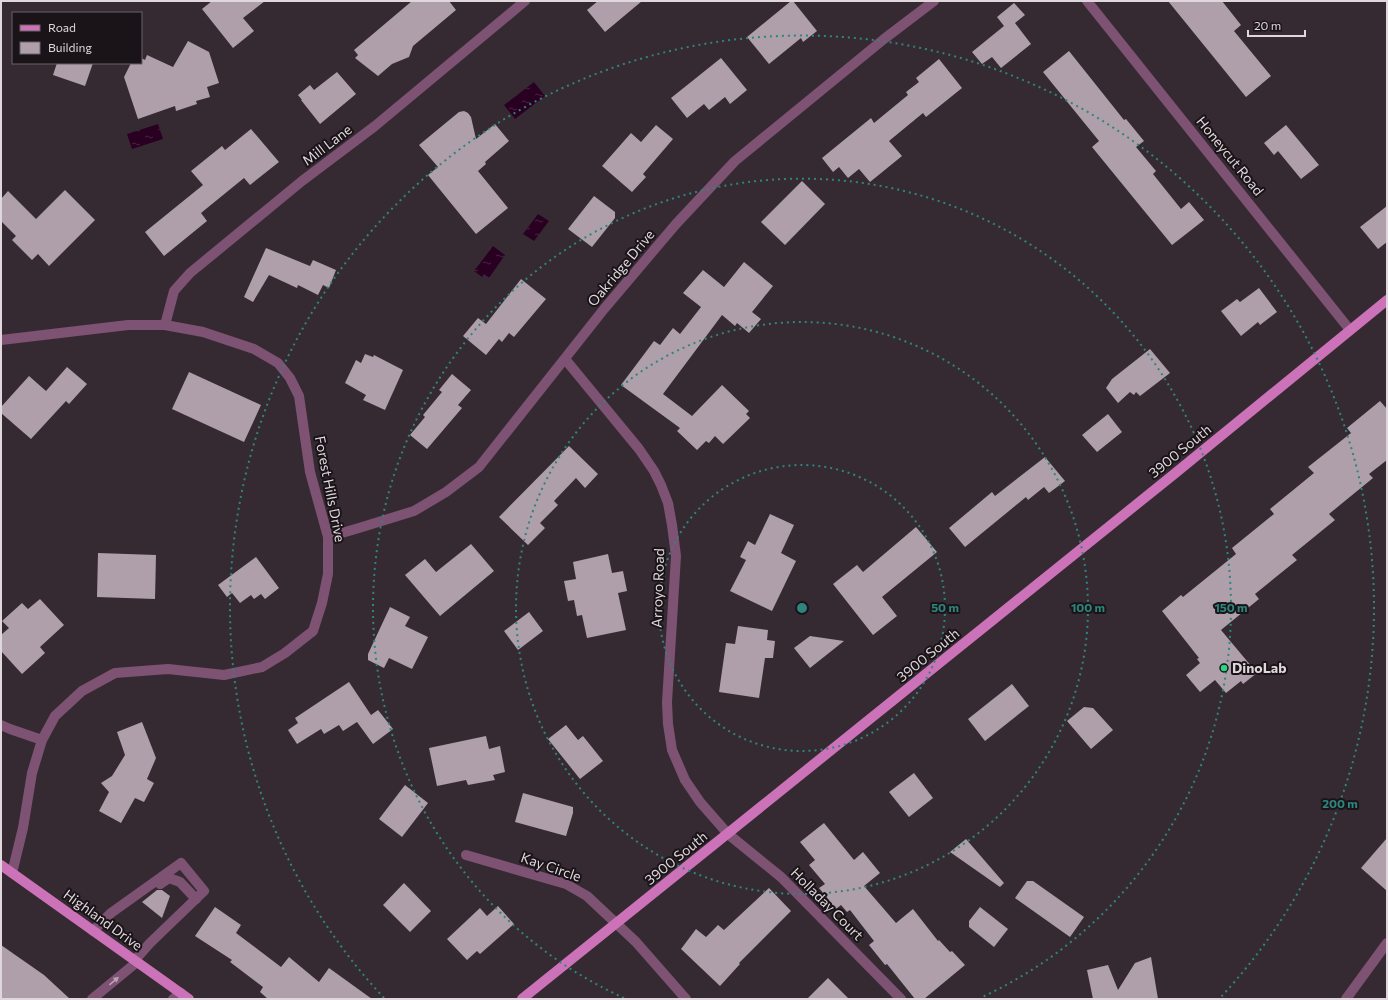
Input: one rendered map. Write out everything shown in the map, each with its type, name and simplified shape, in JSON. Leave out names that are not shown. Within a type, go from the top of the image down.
[{"type":"main road","name":"3900 South","points":[[522,999],[1197,456],[1387,300]]},
{"type":"main road","name":"Highland Drive","points":[[1,865],[136,961],[181,997]]},
{"type":"street","name":"Mill Lane","points":[[165,325],[174,291],[190,272],[302,182],[375,126],[525,1]]},
{"type":"street","name":"Oakridge Drive","points":[[328,537],[414,510],[446,492],[479,467],[604,310],[676,224],[735,161],[884,39],[934,1]]},
{"type":"street","name":"Honeycut Road","points":[[1087,1],[1350,330]]},
{"type":"street","name":"Forest Hills Drive","points":[[1,340],[128,325],[165,325],[203,332],[254,349],[278,363],[290,378],[299,396],[310,472],[328,537],[328,574],[322,603],[313,631],[285,653],[262,667],[224,675],[168,669],[115,673],[82,691],[55,716],[42,740],[32,773],[23,828],[12,872]]},
{"type":"street","name":"Arroyo Road","points":[[565,359],[643,455],[654,471],[668,503],[676,556],[667,702],[669,736],[672,750],[685,780],[700,802],[728,834]]},
{"type":"street","points":[[1,725],[42,740]]},
{"type":"street","name":"Holladay Court","points":[[728,834],[781,877],[901,999]]},
{"type":"street","name":"Kay Circle","points":[[466,855],[562,883],[577,889],[587,896],[636,942],[686,999]]},
{"type":"street","points":[[92,999],[136,961],[150,943],[204,891],[180,863],[111,913],[93,931]]},
{"type":"street","points":[[136,895],[143,895],[169,878],[180,882],[196,899]]},
{"type":"street","points":[[1346,999],[1387,943]]},
{"type":"water","points":[[534,82],[545,96],[515,119],[504,105]]},
{"type":"water","points":[[158,124],[163,139],[132,149],[127,134]]},
{"type":"water","points":[[538,214],[549,221],[534,241],[523,234]]},
{"type":"water","points":[[493,246],[505,255],[489,278],[484,274],[482,277],[474,271]]},
{"type":"building","points":[[212,1],[265,1],[243,18],[254,31],[233,48],[202,9]]},
{"type":"building","points":[[412,1],[449,1],[456,10],[413,46],[409,57],[392,64],[378,76],[355,58],[358,55],[354,50]]},
{"type":"building","points":[[598,1],[642,1],[605,32],[587,10]]},
{"type":"building","points":[[791,1],[793,1],[817,31],[803,42],[801,38],[769,64],[747,37]]},
{"type":"building","points":[[1168,1],[1222,1],[1241,25],[1234,31],[1271,76],[1246,97]]},
{"type":"building","points":[[1014,3],[1025,15],[1015,23],[1031,44],[1001,68],[992,57],[982,64],[972,52],[1004,26],[997,17]]},
{"type":"building","points":[[188,41],[209,52],[219,83],[207,87],[210,97],[196,101],[197,104],[176,111],[175,106],[138,119],[124,77],[130,64],[142,64],[142,58],[145,60],[147,55],[173,67]]},
{"type":"building","points":[[1069,51],[1124,120],[1126,119],[1144,141],[1136,147],[1156,171],[1153,174],[1181,209],[1189,202],[1204,220],[1172,245],[1092,147],[1099,141],[1043,72]]},
{"type":"building","points":[[721,58],[747,90],[730,104],[725,97],[709,110],[704,104],[687,118],[671,98]]},
{"type":"building","points":[[939,59],[962,88],[926,117],[923,113],[889,141],[902,156],[870,182],[859,169],[848,178],[839,167],[833,172],[822,158],[871,118],[874,123],[908,95],[906,92],[919,82],[916,78]]},
{"type":"building","points":[[57,64],[93,64],[85,86],[53,75]]},
{"type":"building","points":[[337,72],[356,94],[320,124],[298,95],[310,85],[314,90]]},
{"type":"building","points":[[464,111],[471,117],[476,139],[495,124],[509,141],[485,162],[486,164],[478,171],[508,208],[476,234],[428,175],[438,167],[419,145],[459,112]]},
{"type":"building","points":[[656,125],[673,139],[643,174],[646,177],[632,192],[602,166],[631,133],[641,142]]},
{"type":"building","points":[[1286,125],[1319,165],[1301,179],[1278,151],[1274,155],[1264,143]]},
{"type":"building","points":[[251,129],[279,162],[250,185],[244,178],[201,213],[207,221],[164,256],[145,232],[203,185],[191,171],[222,146],[225,150]]},
{"type":"building","points":[[802,181],[825,204],[785,245],[761,222]]},
{"type":"building","points":[[65,190],[95,220],[49,266],[38,254],[32,260],[12,240],[16,236],[1,221],[1,199],[8,191],[36,219]]},
{"type":"building","points":[[594,196],[615,212],[615,218],[592,247],[568,229]]},
{"type":"building","points":[[1387,206],[1387,242],[1378,249],[1360,227]]},
{"type":"building","points":[[266,248],[310,266],[313,260],[336,270],[329,288],[323,285],[318,295],[298,285],[297,288],[269,275],[253,302],[244,297]]},
{"type":"building","points":[[744,262],[773,286],[752,312],[761,319],[749,333],[737,323],[735,326],[722,315],[663,394],[692,416],[722,385],[749,411],[746,414],[750,418],[723,444],[715,436],[709,443],[706,441],[697,450],[677,431],[680,428],[621,385],[654,341],[660,345],[673,328],[680,334],[701,307],[683,293],[703,270],[724,287]]},
{"type":"building","points":[[521,279],[546,299],[514,337],[509,333],[502,342],[499,339],[486,355],[463,336],[478,318],[486,324]]},
{"type":"building","points":[[1259,288],[1277,312],[1260,325],[1258,322],[1241,336],[1221,311],[1237,299],[1240,302]]},
{"type":"building","points":[[1150,349],[1170,373],[1140,396],[1136,392],[1134,395],[1130,392],[1118,403],[1106,388],[1112,379]]},
{"type":"building","points":[[365,354],[373,357],[374,355],[403,370],[385,410],[363,400],[366,395],[345,383],[356,360],[361,363]]},
{"type":"building","points":[[67,367],[87,384],[69,404],[66,401],[31,439],[1,413],[1,407],[29,376],[46,391]]},
{"type":"building","points":[[189,372],[261,405],[244,442],[172,409]]},
{"type":"building","points":[[452,374],[471,390],[458,405],[462,408],[427,449],[410,435],[425,417],[423,415],[442,392],[439,390]]},
{"type":"building","points":[[1380,401],[1387,409],[1387,460],[1369,474],[1373,478],[1329,514],[1335,520],[1292,555],[1297,560],[1255,594],[1259,599],[1221,630],[1257,673],[1243,684],[1241,681],[1226,693],[1215,680],[1200,692],[1186,675],[1200,663],[1197,659],[1199,658],[1162,611],[1181,595],[1183,597],[1236,554],[1232,548],[1274,514],[1270,509],[1314,473],[1308,467],[1351,433],[1347,428]]},
{"type":"building","points":[[1108,414],[1122,432],[1097,452],[1082,435]]},
{"type":"building","points":[[569,446],[598,474],[585,488],[576,478],[554,501],[558,505],[540,523],[545,528],[528,545],[499,517]]},
{"type":"building","points":[[1045,457],[1065,481],[1049,493],[1044,487],[1028,500],[1026,497],[965,547],[949,528],[992,492],[995,496]]},
{"type":"building","points":[[770,514],[794,525],[781,553],[796,561],[772,611],[730,591],[746,560],[740,557],[748,541],[755,545]]},
{"type":"building","points":[[916,527],[937,552],[882,597],[897,616],[873,635],[833,584],[857,565],[863,572]]},
{"type":"building","points":[[471,544],[494,571],[440,616],[405,575],[425,559],[436,572]]},
{"type":"building","points":[[98,553],[156,555],[155,599],[97,597]]},
{"type":"building","points":[[608,554],[612,573],[623,571],[627,591],[618,593],[626,630],[587,638],[582,615],[577,616],[574,600],[568,601],[564,581],[576,579],[573,562]]},
{"type":"building","points":[[256,557],[279,588],[265,599],[261,594],[254,599],[251,595],[240,603],[232,593],[227,597],[218,585]]},
{"type":"building","points":[[40,599],[64,625],[40,647],[45,653],[22,674],[1,651],[1,635],[9,628],[2,621],[22,603],[28,609]]},
{"type":"building","points":[[390,607],[410,617],[405,626],[428,637],[412,669],[389,658],[384,668],[368,660],[368,654]]},
{"type":"building","points":[[529,612],[543,631],[518,650],[504,631]]},
{"type":"building","points":[[738,626],[768,630],[767,640],[775,641],[773,658],[765,658],[759,698],[719,692],[726,643],[735,644]]},
{"type":"building","points":[[810,636],[844,641],[810,668],[794,648]]},
{"type":"building","points":[[349,682],[371,715],[378,710],[393,729],[373,744],[357,722],[343,731],[339,725],[324,734],[321,729],[297,744],[288,730],[298,723],[295,718]]},
{"type":"building","points":[[1012,684],[1029,706],[985,741],[968,719]]},
{"type":"building","points":[[1084,707],[1093,708],[1113,730],[1091,749],[1067,721]]},
{"type":"building","points":[[142,722],[156,758],[147,779],[154,783],[144,802],[135,798],[121,823],[99,811],[109,792],[101,783],[112,776],[125,755],[117,732]]},
{"type":"building","points":[[566,725],[578,740],[583,736],[603,761],[580,779],[548,739]]},
{"type":"building","points":[[486,736],[489,749],[500,746],[505,772],[493,775],[495,780],[468,785],[466,780],[437,786],[429,748]]},
{"type":"building","points":[[914,773],[933,798],[909,817],[889,792]]},
{"type":"building","points":[[405,785],[428,803],[402,837],[379,819]]},
{"type":"building","points":[[523,793],[573,807],[573,813],[566,836],[515,822]]},
{"type":"building","points":[[824,823],[854,860],[863,852],[880,873],[864,886],[896,923],[913,909],[938,941],[939,940],[950,952],[952,951],[965,965],[924,999],[915,999],[887,964],[885,965],[869,945],[874,941],[850,910],[847,912],[841,905],[836,909],[819,888],[825,884],[809,865],[815,860],[800,842]]},
{"type":"building","points":[[1387,838],[1387,891],[1361,868]]},
{"type":"building","points":[[966,839],[1004,883],[1000,887],[950,852]]},
{"type":"building","points":[[1027,881],[1033,881],[1084,917],[1070,937],[1015,898]]},
{"type":"building","points":[[404,883],[431,911],[410,932],[383,905]]},
{"type":"building","points":[[769,888],[791,911],[739,963],[740,964],[720,986],[681,949],[696,929],[706,937],[718,925],[724,930]]},
{"type":"building","points":[[157,890],[162,890],[170,896],[162,918],[142,902]]},
{"type":"building","points":[[498,906],[514,924],[480,954],[477,951],[467,960],[447,939],[480,908],[487,916]]},
{"type":"building","points":[[215,907],[241,925],[236,933],[281,967],[289,957],[319,982],[329,968],[372,999],[268,999],[260,992],[263,987],[230,962],[232,960],[195,936]]},
{"type":"building","points":[[980,907],[1008,929],[994,947],[969,927],[969,921]]},
{"type":"building","points":[[1,945],[44,975],[70,999],[1,999]]},
{"type":"building","points":[[1151,957],[1158,999],[1093,999],[1087,970],[1108,965],[1118,990],[1135,963]]},
{"type":"building","points":[[828,978],[849,999],[807,999]]},
{"type":"place","name":"DinoLab","points":[[1224,668]]}]
